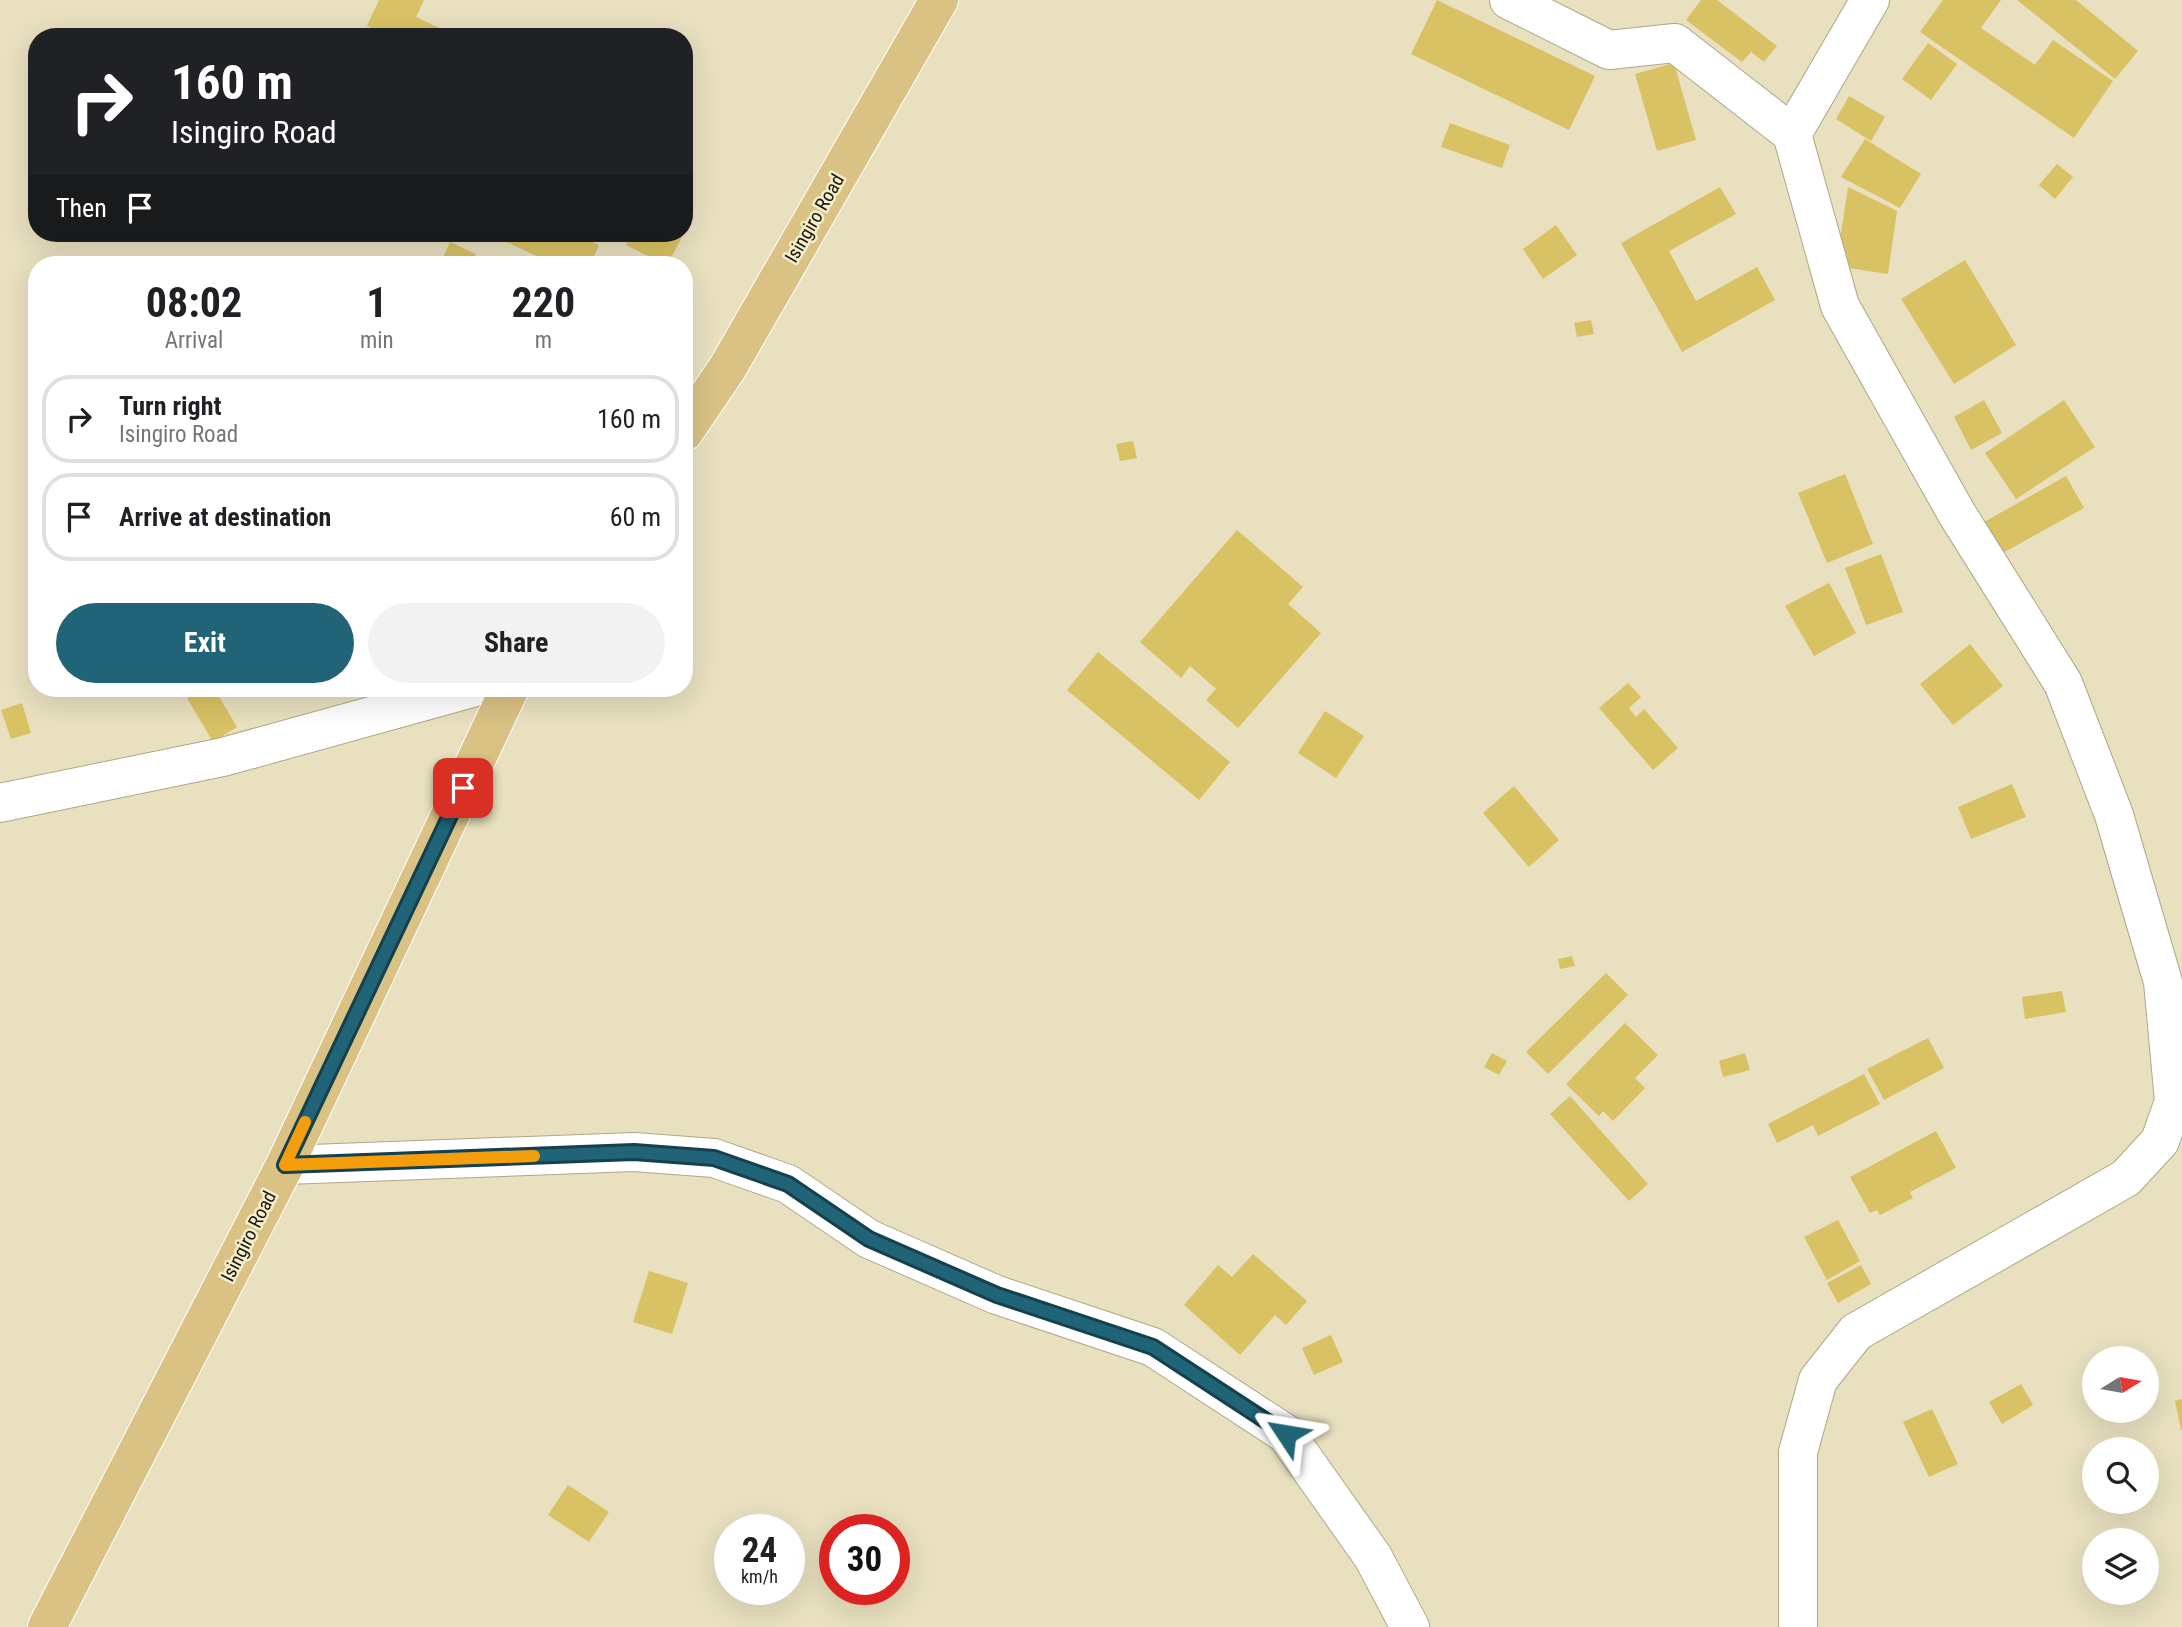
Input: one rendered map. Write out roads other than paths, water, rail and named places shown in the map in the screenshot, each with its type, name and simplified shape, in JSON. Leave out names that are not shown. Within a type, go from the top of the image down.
[{"type":"main road","name":"Isingiro Road","points":[[693,419],[729,368],[939,0]]},
{"type":"main road","name":"Isingiro Road","points":[[47,1627],[285,1165],[506,697]]},
{"type":"street","points":[[1509,0],[1609,50],[1675,43],[1792,134],[1840,306],[1957,514],[2063,683],[2114,815],[2163,982],[2174,1101],[2160,1141],[2126,1178],[1856,1332],[1818,1380],[1798,1452],[1798,1627]]},
{"type":"street","points":[[1792,134],[1870,0]]},
{"type":"street","points":[[0,803],[223,757],[440,697]]},
{"type":"street","points":[[285,1165],[634,1152],[714,1158],[788,1184],[869,1239],[997,1295],[1153,1347],[1286,1434],[1373,1556],[1410,1627]]}]
